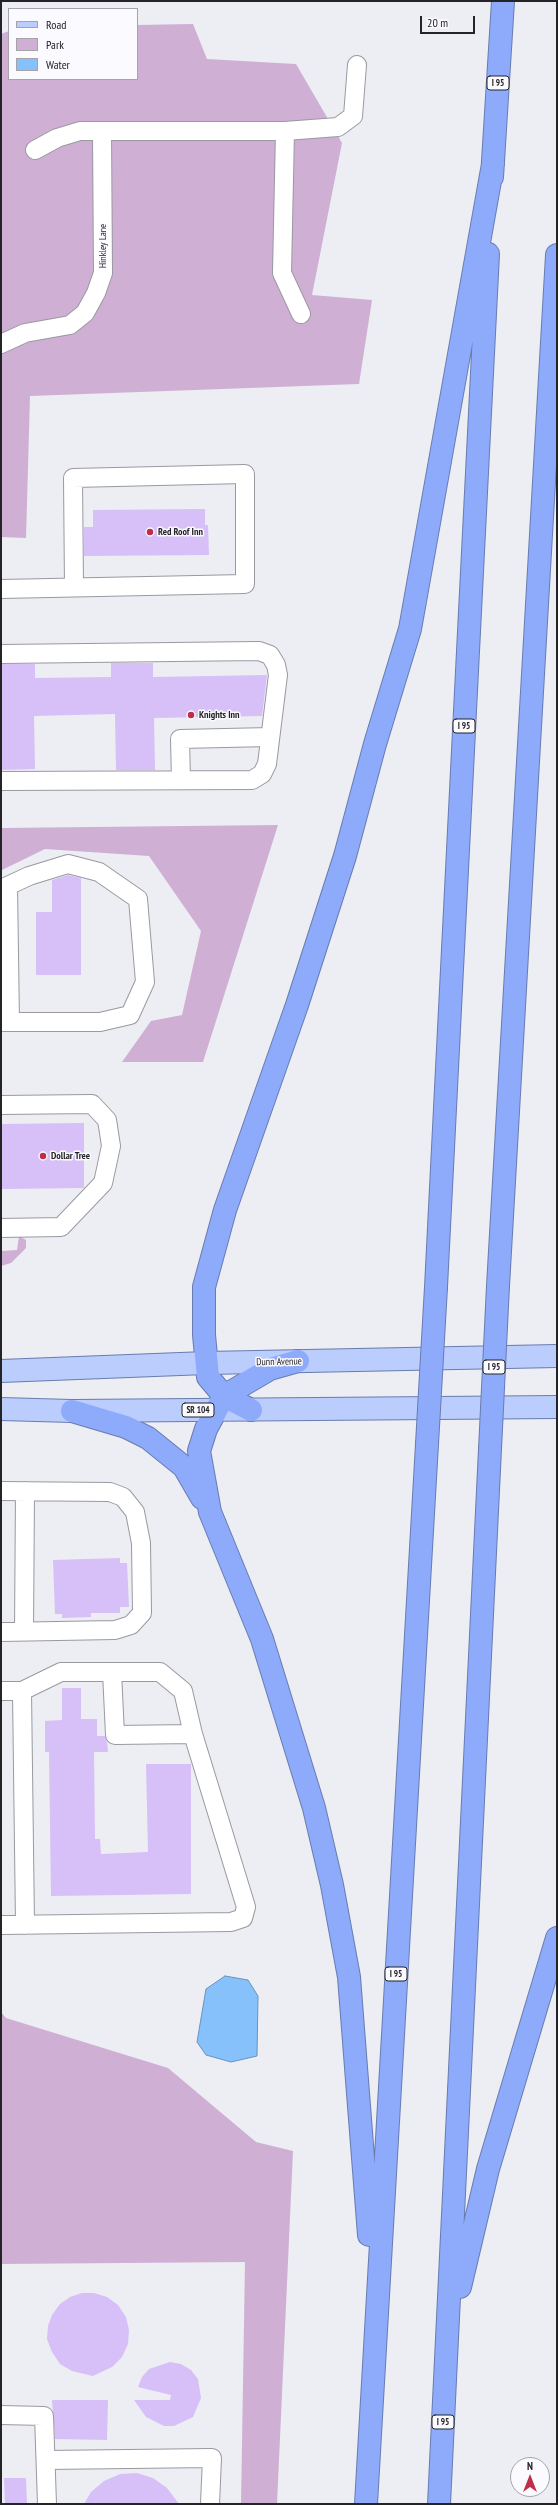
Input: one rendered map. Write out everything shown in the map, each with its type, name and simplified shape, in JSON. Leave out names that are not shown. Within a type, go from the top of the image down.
[{"type":"highway","name":"I 95","points":[[366,2504],[375,2325],[436,1287],[493,164],[503,1]]},
{"type":"highway","points":[[220,1403],[208,1377],[206,1363],[204,1287],[214,1246],[297,1006],[345,856],[375,744],[410,629],[493,164]]},
{"type":"highway","name":"I 95","points":[[439,2504],[498,1286],[557,255]]},
{"type":"highway","points":[[210,1512],[199,1451],[206,1429],[220,1403],[270,1369],[298,1361]]},
{"type":"highway","points":[[220,1403],[251,1410]]},
{"type":"highway","points":[[72,1412],[126,1427],[148,1438],[184,1467],[210,1512],[262,1638],[314,1808],[332,1885],[349,1977],[356,2041],[375,2325]]},
{"type":"highway","points":[[448,2341],[488,2169],[557,1938]]},
{"type":"main road","name":"Dunn Avenue","points":[[1,1371],[206,1363],[557,1356]]},
{"type":"main road","name":"SR 104","points":[[1,1409],[72,1412],[220,1403]]},
{"type":"main road","points":[[251,1410],[557,1407]]},
{"type":"street","points":[[35,150],[57,138],[80,131],[285,131],[338,127],[353,116],[357,65]]},
{"type":"street","points":[[285,131],[282,273],[301,314]]},
{"type":"street","name":"Hinkley Lane","points":[[1,344],[25,333],[70,325],[85,313],[96,293],[103,273],[102,132]]},
{"type":"street","points":[[1,589],[245,584],[245,474],[73,478],[74,587]]},
{"type":"street","points":[[1,654],[259,651],[270,655],[276,664],[278,675],[267,764],[262,774],[252,780],[1,781]]},
{"type":"street","points":[[181,780],[180,739],[270,737]]},
{"type":"street","points":[[68,864],[99,872],[138,899],[145,982],[130,1014],[100,1022],[5,1022],[4,887],[29,876],[68,864]]},
{"type":"street","points":[[1,1105],[92,1104],[107,1120],[111,1146],[103,1183],[61,1227],[1,1228]]},
{"type":"street","points":[[1,1491],[110,1492],[123,1496],[135,1512],[141,1543],[142,1613],[131,1625],[115,1630],[1,1632]]},
{"type":"street","points":[[24,1631],[25,1491]]},
{"type":"street","points":[[1,1691],[22,1691],[61,1672],[160,1672],[183,1691],[192,1734],[246,1907],[243,1918],[231,1922],[1,1925]]},
{"type":"street","points":[[112,1672],[115,1735],[192,1734]]},
{"type":"street","points":[[22,1691],[25,1925]]},
{"type":"street","points":[[1,2415],[44,2416],[47,2504]]},
{"type":"street","points":[[46,2460],[212,2458],[210,2504]]},
{"type":"green space","points":[[193,24],[207,59],[296,64],[342,143],[312,295],[372,300],[359,384],[30,396],[26,538],[1,537],[1,34],[8,31],[8,80],[138,80],[138,25]]},
{"type":"green space","points":[[278,825],[203,1062],[122,1062],[151,1021],[182,1015],[201,931],[149,856],[45,849],[2,870],[1,828]]},
{"type":"green space","points":[[19,1236],[26,1240],[26,1248],[11,1263],[1,1266],[1,1237],[2,1251],[17,1250]]},
{"type":"green space","points":[[1,2012],[6,2018],[168,2068],[256,2142],[293,2151],[277,2504],[241,2504],[245,2262],[1,2264]]},
{"type":"water","points":[[225,1976],[248,1980],[258,1996],[257,2056],[231,2062],[206,2055],[197,2042],[206,1989]]},
{"type":"building","name":"Red Roof Inn","points":[[205,509],[205,525],[208,525],[209,555],[84,556],[84,527],[93,527],[93,510]]},
{"type":"building","name":"Knights Inn","points":[[111,663],[153,663],[153,677],[267,675],[262,716],[154,718],[155,770],[116,770],[115,714],[34,716],[35,769],[1,770],[1,664],[35,664],[35,678],[111,677]]},
{"type":"building","points":[[68,875],[81,878],[81,975],[36,975],[36,912],[52,912],[52,880]]},
{"type":"building","name":"Dollar Tree","points":[[84,1123],[84,1188],[1,1189],[1,1124]]},
{"type":"building","points":[[120,1558],[120,1563],[127,1563],[129,1607],[120,1607],[120,1613],[91,1613],[91,1617],[62,1618],[62,1614],[55,1614],[53,1560]]},
{"type":"building","points":[[62,1688],[81,1688],[81,1719],[97,1719],[97,1736],[105,1736],[107,1742],[108,1752],[94,1752],[95,1839],[100,1839],[101,1854],[148,1852],[146,1764],[191,1764],[191,1894],[51,1896],[49,1752],[45,1752],[45,1721],[62,1720]]},
{"type":"building","points":[[82,2293],[94,2293],[107,2297],[118,2305],[126,2317],[129,2330],[128,2344],[122,2357],[112,2367],[93,2376],[72,2371],[60,2364],[52,2352],[47,2339],[48,2326],[52,2315],[60,2304],[70,2297]]},
{"type":"building","points":[[170,2362],[181,2364],[191,2370],[198,2379],[201,2398],[193,2417],[174,2426],[164,2426],[146,2417],[134,2400],[170,2400],[171,2395],[138,2387],[142,2377],[149,2369]]},
{"type":"building","points":[[52,2400],[108,2400],[107,2440],[55,2439]]},
{"type":"building","points":[[137,2473],[153,2478],[167,2488],[179,2504],[84,2504],[91,2492],[104,2481],[120,2474]]},
{"type":"building","points":[[4,2478],[26,2478],[27,2504],[5,2504]]},
{"type":"place","name":"Red Roof Inn","points":[[150,532]]},
{"type":"place","name":"Knights Inn","points":[[191,715]]},
{"type":"place","name":"Dollar Tree","points":[[43,1156]]}]
